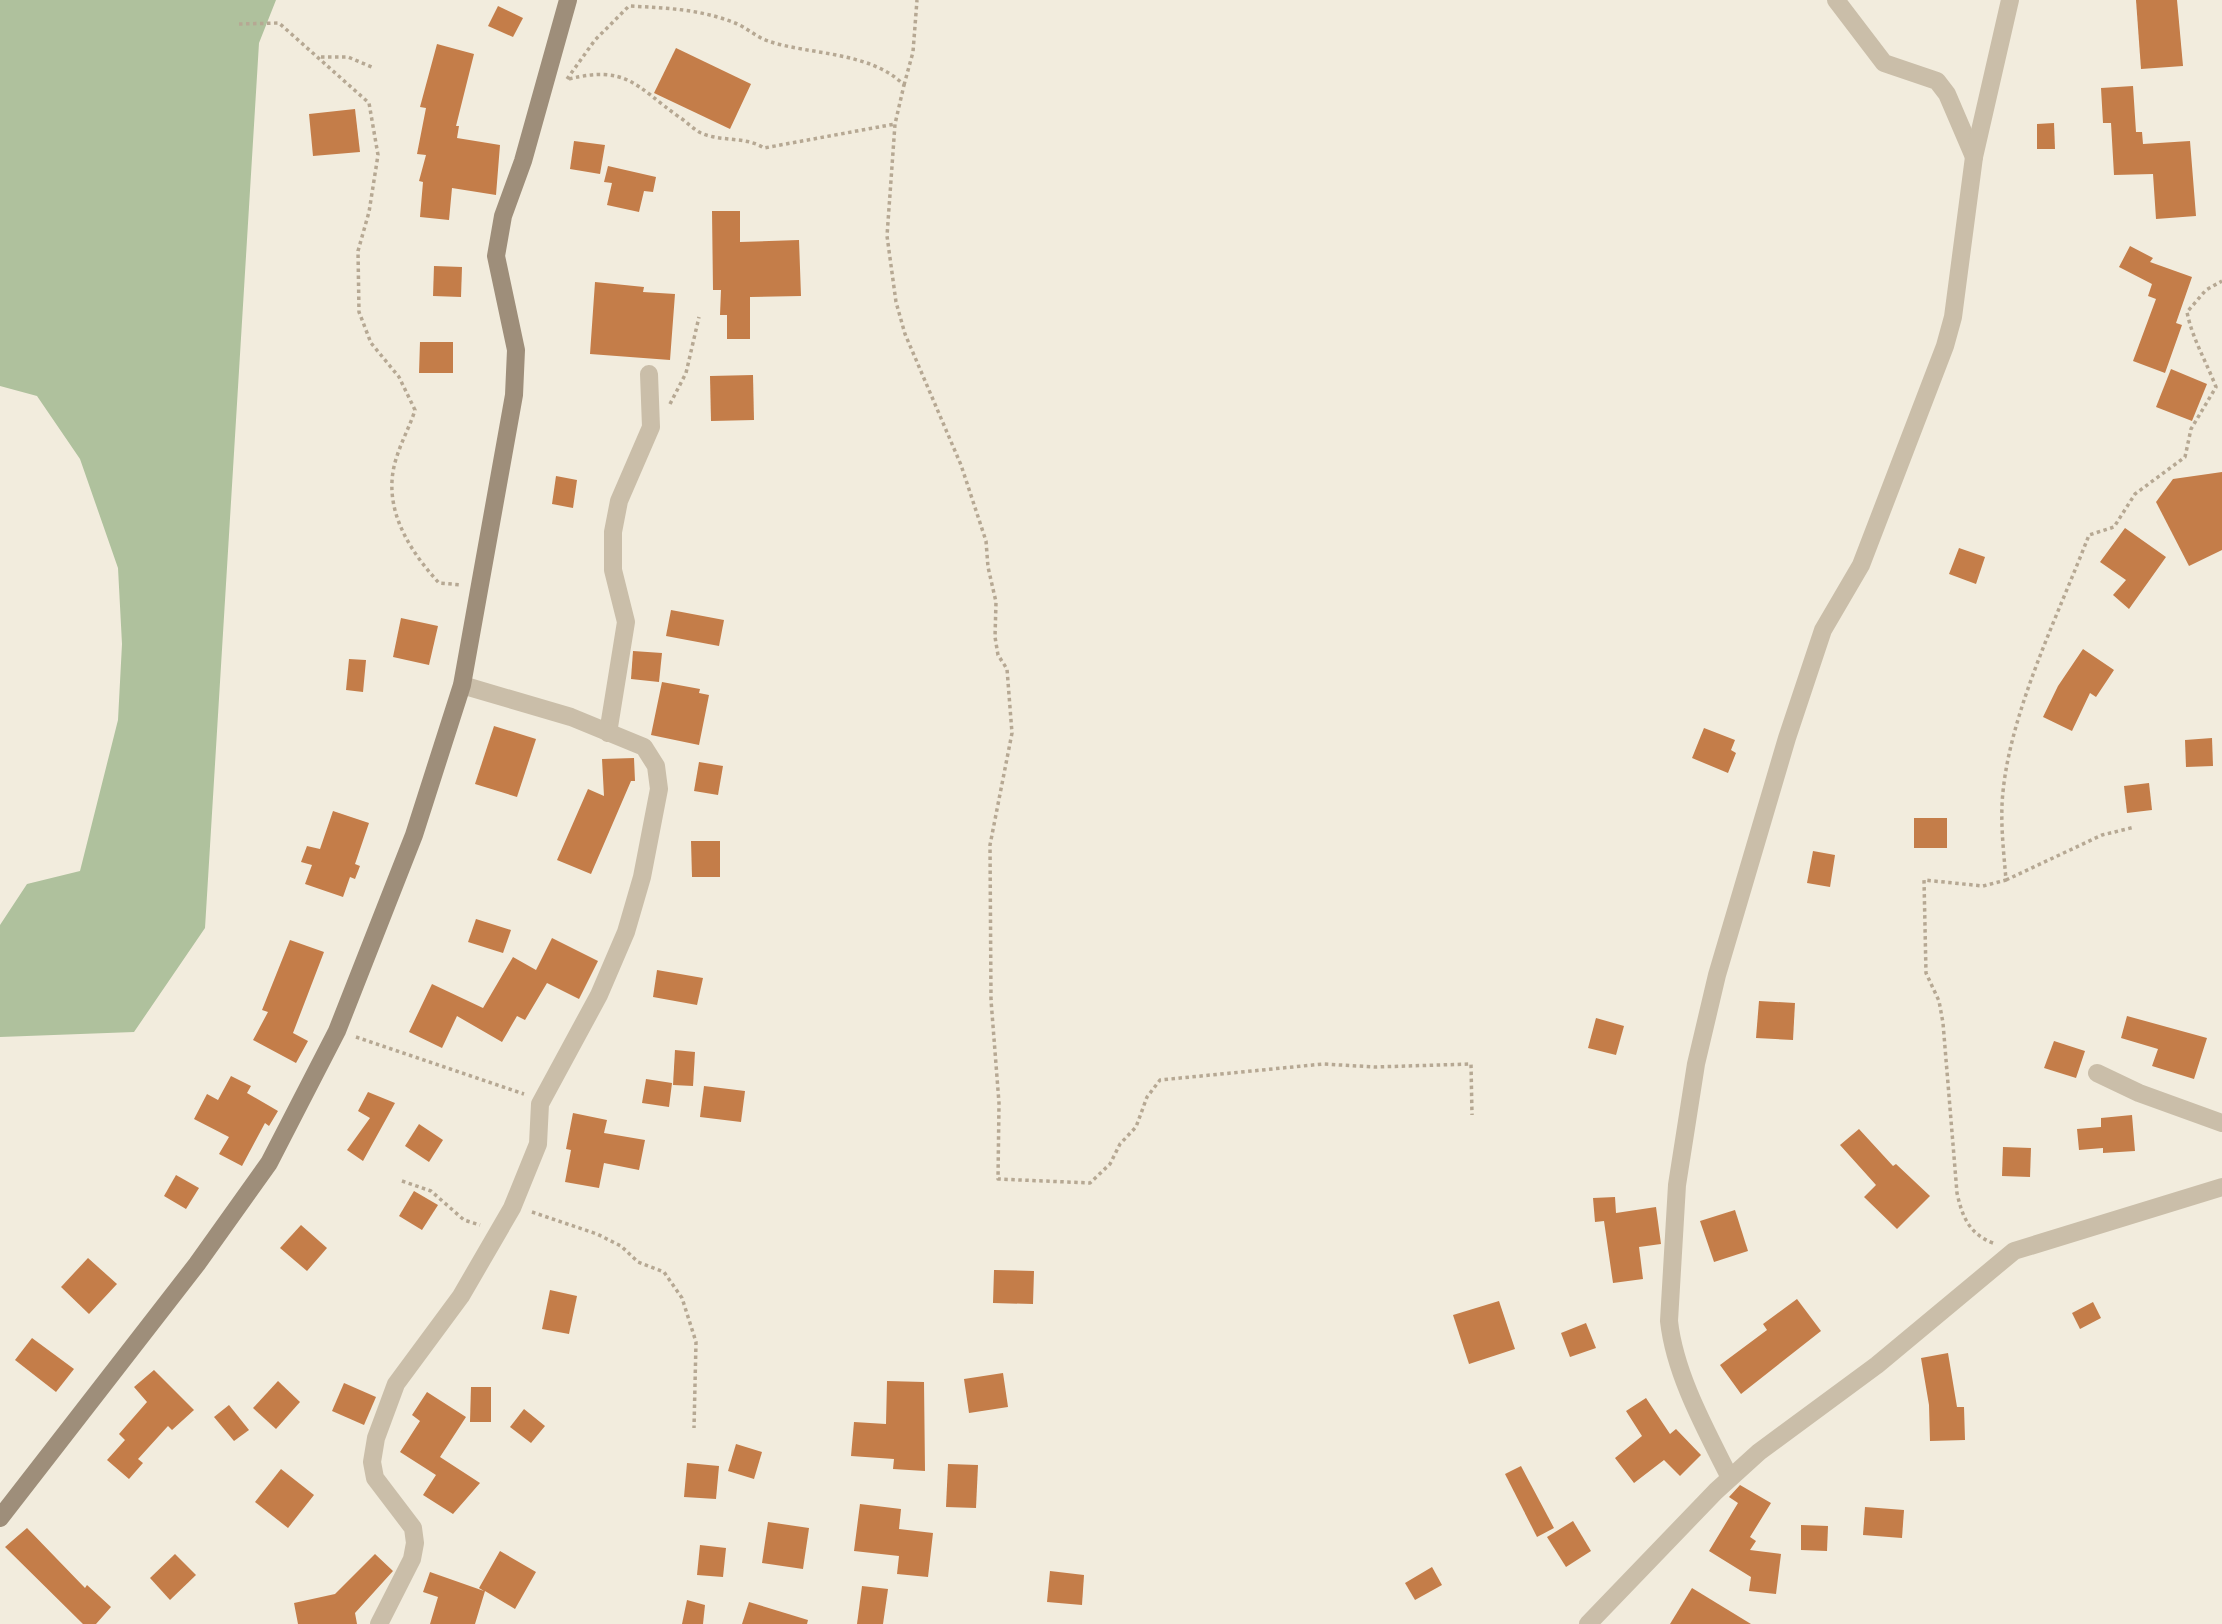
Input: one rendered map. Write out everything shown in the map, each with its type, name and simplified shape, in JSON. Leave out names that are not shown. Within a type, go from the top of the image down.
[{"type":"street","points":[[0,1518],[197,1264],[269,1163],[337,1031],[414,835],[462,685],[515,384],[516,351],[496,256],[503,216],[523,161],[568,0]]},
{"type":"street","points":[[1836,0],[1884,62],[1937,81],[1947,94],[1974,157]]},
{"type":"street","points":[[1730,1478],[1706,1431],[1671,1340],[1669,1321],[1677,1185],[1696,1064],[1728,937],[1787,738],[1823,630],[1861,565],[1945,346],[1953,317],[1974,157],[2010,0]]},
{"type":"street","points":[[608,733],[626,622],[613,570],[613,532],[619,501],[651,427],[649,374]]},
{"type":"street","points":[[379,1624],[412,1559],[415,1543],[413,1528],[375,1478],[372,1462],[376,1438],[396,1384],[430,1341],[489,1250],[512,1208],[538,1144],[540,1104],[599,995],[626,932],[642,877],[659,789],[656,766],[643,747],[571,717],[462,685]]},
{"type":"street","points":[[2097,1073],[2139,1093],[2222,1123]]},
{"type":"street","points":[[1588,1624],[1730,1478],[1759,1452],[1877,1365],[2014,1251],[2222,1186]]},
{"type":"path","points":[[918,0],[913,52],[895,124],[887,236],[896,302],[905,334],[961,466],[986,541],[988,567],[996,602],[995,637],[998,654],[1007,669],[1012,733],[1007,769],[997,797],[990,845],[990,1000],[999,1103],[998,1179],[1090,1183],[1110,1164],[1120,1144],[1136,1127],[1147,1097],[1160,1080],[1323,1064],[1375,1067],[1471,1064],[1472,1115]]},
{"type":"path","points":[[563,89],[567,79],[595,40],[629,6],[692,9],[737,23],[767,41],[835,54],[892,72],[904,85]]},
{"type":"path","points":[[239,24],[279,23],[369,103],[378,155],[369,212],[358,251],[359,312],[371,343],[399,377],[415,410],[396,457],[393,487],[397,526],[419,561],[439,583],[481,586]]},
{"type":"path","points":[[319,56],[330,59],[348,57],[374,68]]},
{"type":"path","points":[[567,79],[597,72],[633,80],[646,94],[701,133],[754,142],[764,148],[895,124]]},
{"type":"path","points":[[2006,880],[2002,803],[2013,736],[2090,535],[2114,527],[2135,494],[2185,457],[2191,429],[2217,387],[2191,334],[2187,312],[2206,290],[2222,281]]},
{"type":"path","points":[[651,427],[673,399],[686,373],[699,317]]},
{"type":"path","points":[[2014,1251],[1982,1238],[1962,1218],[1957,1193],[1943,1023],[1939,1001],[1926,973],[1924,880],[1983,886],[2006,880],[2102,835],[2135,827]]},
{"type":"path","points":[[337,1031],[525,1094],[540,1104]]},
{"type":"path","points":[[402,1181],[431,1191],[464,1220],[480,1225],[489,1250]]},
{"type":"path","points":[[512,1208],[597,1234],[621,1246],[638,1262],[664,1272],[682,1298],[696,1342],[694,1428]]},
{"type":"green space","points":[[0,0],[276,0],[259,43],[205,928],[134,1032],[0,1037],[0,925],[27,884],[80,871],[118,720],[122,644],[118,568],[80,459],[37,396],[0,386]]},
{"type":"building","points":[[2136,0],[2177,0],[2183,66],[2141,69]]},
{"type":"building","points":[[498,6],[523,18],[513,37],[488,26]]},
{"type":"building","points":[[437,44],[474,54],[456,126],[459,126],[457,138],[500,145],[496,195],[452,188],[449,220],[420,217],[423,182],[419,181],[426,155],[417,154],[426,108],[420,107]]},
{"type":"building","points":[[676,48],[751,84],[730,129],[654,93]]},
{"type":"building","points":[[2133,86],[2136,132],[2142,132],[2143,144],[2190,141],[2196,216],[2156,219],[2153,174],[2114,175],[2111,123],[2103,123],[2101,88]]},
{"type":"building","points":[[355,109],[360,152],[313,156],[309,114]]},
{"type":"building","points":[[2054,123],[2055,149],[2037,149],[2037,124]]},
{"type":"building","points":[[574,141],[605,145],[600,174],[570,169]]},
{"type":"building","points":[[608,166],[656,177],[653,192],[644,191],[639,212],[607,205],[612,183],[604,182]]},
{"type":"building","points":[[712,211],[740,211],[740,242],[799,240],[801,296],[750,297],[750,339],[727,339],[727,315],[720,315],[721,290],[713,290]]},
{"type":"building","points":[[2130,246],[2153,258],[2150,262],[2192,277],[2176,323],[2182,325],[2165,373],[2133,361],[2156,299],[2148,296],[2152,284],[2119,267]]},
{"type":"building","points":[[434,266],[462,267],[461,297],[433,296]]},
{"type":"building","points":[[595,282],[644,287],[643,292],[675,294],[670,360],[590,354]]},
{"type":"building","points":[[420,342],[453,342],[453,373],[419,373]]},
{"type":"building","points":[[2171,369],[2207,384],[2192,421],[2156,407]]},
{"type":"building","points":[[753,375],[754,420],[711,421],[710,376]]},
{"type":"building","points":[[2222,472],[2222,550],[2189,566],[2156,502],[2173,479]]},
{"type":"building","points":[[556,476],[577,480],[573,508],[552,504]]},
{"type":"building","points":[[2125,528],[2166,557],[2129,609],[2113,595],[2126,580],[2100,562]]},
{"type":"building","points":[[1959,548],[1985,557],[1976,584],[1949,574]]},
{"type":"building","points":[[671,610],[724,620],[719,646],[666,636]]},
{"type":"building","points":[[401,618],[438,626],[429,665],[393,657]]},
{"type":"building","points":[[2083,649],[2114,670],[2096,697],[2090,693],[2072,731],[2043,717],[2058,686]]},
{"type":"building","points":[[633,651],[662,653],[659,682],[631,679]]},
{"type":"building","points":[[349,659],[366,660],[363,692],[346,690]]},
{"type":"building","points":[[662,682],[700,689],[699,693],[709,695],[699,745],[651,735]]},
{"type":"building","points":[[494,726],[536,739],[517,797],[475,784]]},
{"type":"building","points":[[1704,728],[1735,740],[1731,750],[1736,753],[1728,773],[1692,758]]},
{"type":"building","points":[[2212,738],[2213,766],[2186,767],[2185,740]]},
{"type":"building","points":[[634,758],[635,781],[631,781],[591,874],[557,860],[588,789],[604,796],[602,759]]},
{"type":"building","points":[[699,762],[723,766],[718,795],[694,791]]},
{"type":"building","points":[[2149,783],[2152,810],[2127,813],[2124,786]]},
{"type":"building","points":[[333,811],[369,823],[355,864],[360,866],[355,879],[350,877],[343,897],[305,884],[312,865],[301,862],[307,846],[320,849]]},
{"type":"building","points":[[1914,818],[1947,818],[1947,848],[1914,848]]},
{"type":"building","points":[[691,841],[720,841],[720,877],[692,877]]},
{"type":"building","points":[[1813,851],[1835,855],[1830,887],[1807,883]]},
{"type":"building","points":[[476,919],[511,930],[503,953],[468,942]]},
{"type":"building","points":[[552,938],[598,961],[579,999],[547,983],[525,1020],[517,1016],[502,1042],[457,1016],[442,1048],[409,1032],[432,984],[483,1008],[513,957],[536,970]]},
{"type":"building","points":[[290,940],[324,952],[293,1033],[308,1041],[296,1063],[253,1040],[268,1012],[262,1010]]},
{"type":"building","points":[[657,970],[703,978],[697,1005],[653,997]]},
{"type":"building","points":[[1759,1001],[1795,1003],[1793,1040],[1756,1038]]},
{"type":"building","points":[[2127,1016],[2207,1038],[2194,1079],[2152,1066],[2158,1049],[2121,1038]]},
{"type":"building","points":[[1596,1018],[1624,1026],[1616,1055],[1588,1048]]},
{"type":"building","points":[[2054,1041],[2085,1051],[2076,1078],[2044,1068]]},
{"type":"building","points":[[675,1050],[695,1052],[693,1086],[673,1085]]},
{"type":"building","points":[[231,1076],[251,1086],[247,1093],[278,1111],[269,1126],[265,1123],[242,1166],[219,1154],[229,1137],[194,1119],[207,1094],[218,1100]]},
{"type":"building","points":[[646,1079],[672,1083],[669,1107],[642,1103]]},
{"type":"building","points":[[704,1086],[745,1091],[741,1122],[700,1117]]},
{"type":"building","points":[[368,1092],[395,1103],[363,1161],[347,1150],[370,1118],[358,1111]]},
{"type":"building","points":[[573,1113],[607,1120],[604,1133],[645,1140],[639,1170],[604,1163],[599,1188],[565,1182],[571,1150],[566,1149]]},
{"type":"building","points":[[2132,1115],[2135,1151],[2103,1153],[2103,1148],[2079,1150],[2077,1129],[2101,1127],[2101,1118]]},
{"type":"building","points":[[419,1124],[443,1140],[429,1162],[405,1146]]},
{"type":"building","points":[[1859,1129],[1893,1166],[1896,1164],[1930,1196],[1897,1229],[1864,1197],[1876,1185],[1840,1145]]},
{"type":"building","points":[[2003,1147],[2031,1148],[2030,1177],[2002,1176]]},
{"type":"building","points":[[176,1175],[199,1188],[186,1209],[164,1196]]},
{"type":"building","points":[[414,1191],[438,1205],[422,1230],[399,1216]]},
{"type":"building","points":[[1615,1197],[1616,1213],[1656,1207],[1661,1244],[1639,1247],[1643,1279],[1613,1283],[1604,1221],[1595,1222],[1593,1198]]},
{"type":"building","points":[[1735,1210],[1748,1251],[1714,1262],[1700,1221]]},
{"type":"building","points":[[301,1225],[327,1248],[307,1271],[280,1248]]},
{"type":"building","points":[[88,1258],[117,1284],[89,1314],[61,1287]]},
{"type":"building","points":[[994,1270],[1034,1271],[1033,1304],[993,1303]]},
{"type":"building","points":[[550,1290],[577,1296],[569,1334],[542,1329]]},
{"type":"building","points":[[1797,1299],[1821,1331],[1741,1394],[1720,1365],[1767,1330],[1763,1324]]},
{"type":"building","points":[[1499,1301],[1515,1349],[1469,1364],[1453,1315]]},
{"type":"building","points":[[2093,1302],[2101,1318],[2080,1329],[2072,1313]]},
{"type":"building","points":[[1586,1323],[1596,1348],[1570,1357],[1561,1333]]},
{"type":"building","points":[[32,1338],[74,1369],[56,1392],[15,1360]]},
{"type":"building","points":[[1948,1353],[1957,1407],[1964,1407],[1965,1440],[1930,1441],[1929,1405],[1921,1358]]},
{"type":"building","points":[[154,1370],[194,1410],[172,1430],[168,1426],[138,1459],[143,1463],[129,1479],[107,1460],[125,1440],[119,1434],[147,1402],[134,1387]]},
{"type":"building","points":[[1003,1373],[1008,1407],[969,1413],[964,1379]]},
{"type":"building","points":[[278,1381],[300,1402],[276,1429],[253,1408]]},
{"type":"building","points":[[887,1381],[924,1382],[925,1471],[893,1469],[894,1459],[851,1456],[854,1422],[886,1424]]},
{"type":"building","points":[[344,1383],[376,1397],[364,1425],[332,1411]]},
{"type":"building","points":[[471,1387],[491,1387],[491,1422],[470,1422]]},
{"type":"building","points":[[427,1392],[466,1417],[440,1457],[480,1483],[453,1514],[423,1495],[436,1475],[400,1452],[420,1421],[412,1415]]},
{"type":"building","points":[[1646,1398],[1670,1434],[1676,1429],[1701,1455],[1680,1476],[1664,1460],[1634,1483],[1615,1458],[1642,1436],[1626,1411]]},
{"type":"building","points":[[229,1405],[249,1430],[234,1441],[214,1417]]},
{"type":"building","points":[[524,1409],[545,1426],[531,1443],[510,1427]]},
{"type":"building","points":[[736,1444],[762,1452],[754,1479],[728,1471]]},
{"type":"building","points":[[687,1463],[719,1466],[716,1499],[684,1497]]},
{"type":"building","points":[[948,1464],[978,1465],[976,1508],[946,1507]]},
{"type":"building","points":[[1521,1466],[1554,1528],[1537,1537],[1505,1474]]},
{"type":"building","points":[[281,1469],[314,1495],[288,1528],[255,1502]]},
{"type":"building","points":[[1740,1485],[1771,1503],[1750,1537],[1756,1541],[1750,1550],[1781,1554],[1776,1594],[1749,1591],[1751,1577],[1709,1551],[1738,1503],[1729,1497]]},
{"type":"building","points":[[860,1504],[901,1509],[899,1529],[933,1533],[928,1577],[897,1574],[899,1556],[854,1551]]},
{"type":"building","points":[[1865,1507],[1904,1510],[1902,1538],[1863,1535]]},
{"type":"building","points":[[1573,1521],[1591,1551],[1566,1567],[1547,1537]]},
{"type":"building","points":[[768,1522],[809,1528],[803,1569],[762,1563]]},
{"type":"building","points":[[1801,1525],[1828,1526],[1827,1551],[1801,1550]]},
{"type":"building","points":[[27,1528],[85,1588],[87,1585],[111,1607],[96,1624],[83,1624],[5,1547]]},
{"type":"building","points":[[700,1545],[726,1548],[723,1577],[697,1575]]},
{"type":"building","points":[[500,1551],[536,1572],[515,1609],[485,1591],[475,1624],[430,1624],[438,1597],[423,1592],[430,1572],[484,1591],[479,1588]]},
{"type":"building","points":[[175,1554],[196,1575],[170,1600],[150,1578]]},
{"type":"building","points":[[375,1554],[393,1571],[355,1613],[357,1624],[298,1624],[294,1603],[335,1594]]},
{"type":"building","points":[[1432,1567],[1442,1585],[1415,1600],[1405,1583]]},
{"type":"building","points":[[1050,1571],[1084,1575],[1082,1605],[1047,1602]]},
{"type":"building","points":[[862,1586],[888,1589],[883,1624],[857,1624]]},
{"type":"building","points":[[1692,1588],[1751,1624],[1670,1624]]},
{"type":"building","points":[[687,1600],[705,1605],[703,1624],[682,1624]]},
{"type":"building","points":[[749,1602],[808,1620],[807,1624],[742,1624]]}]
